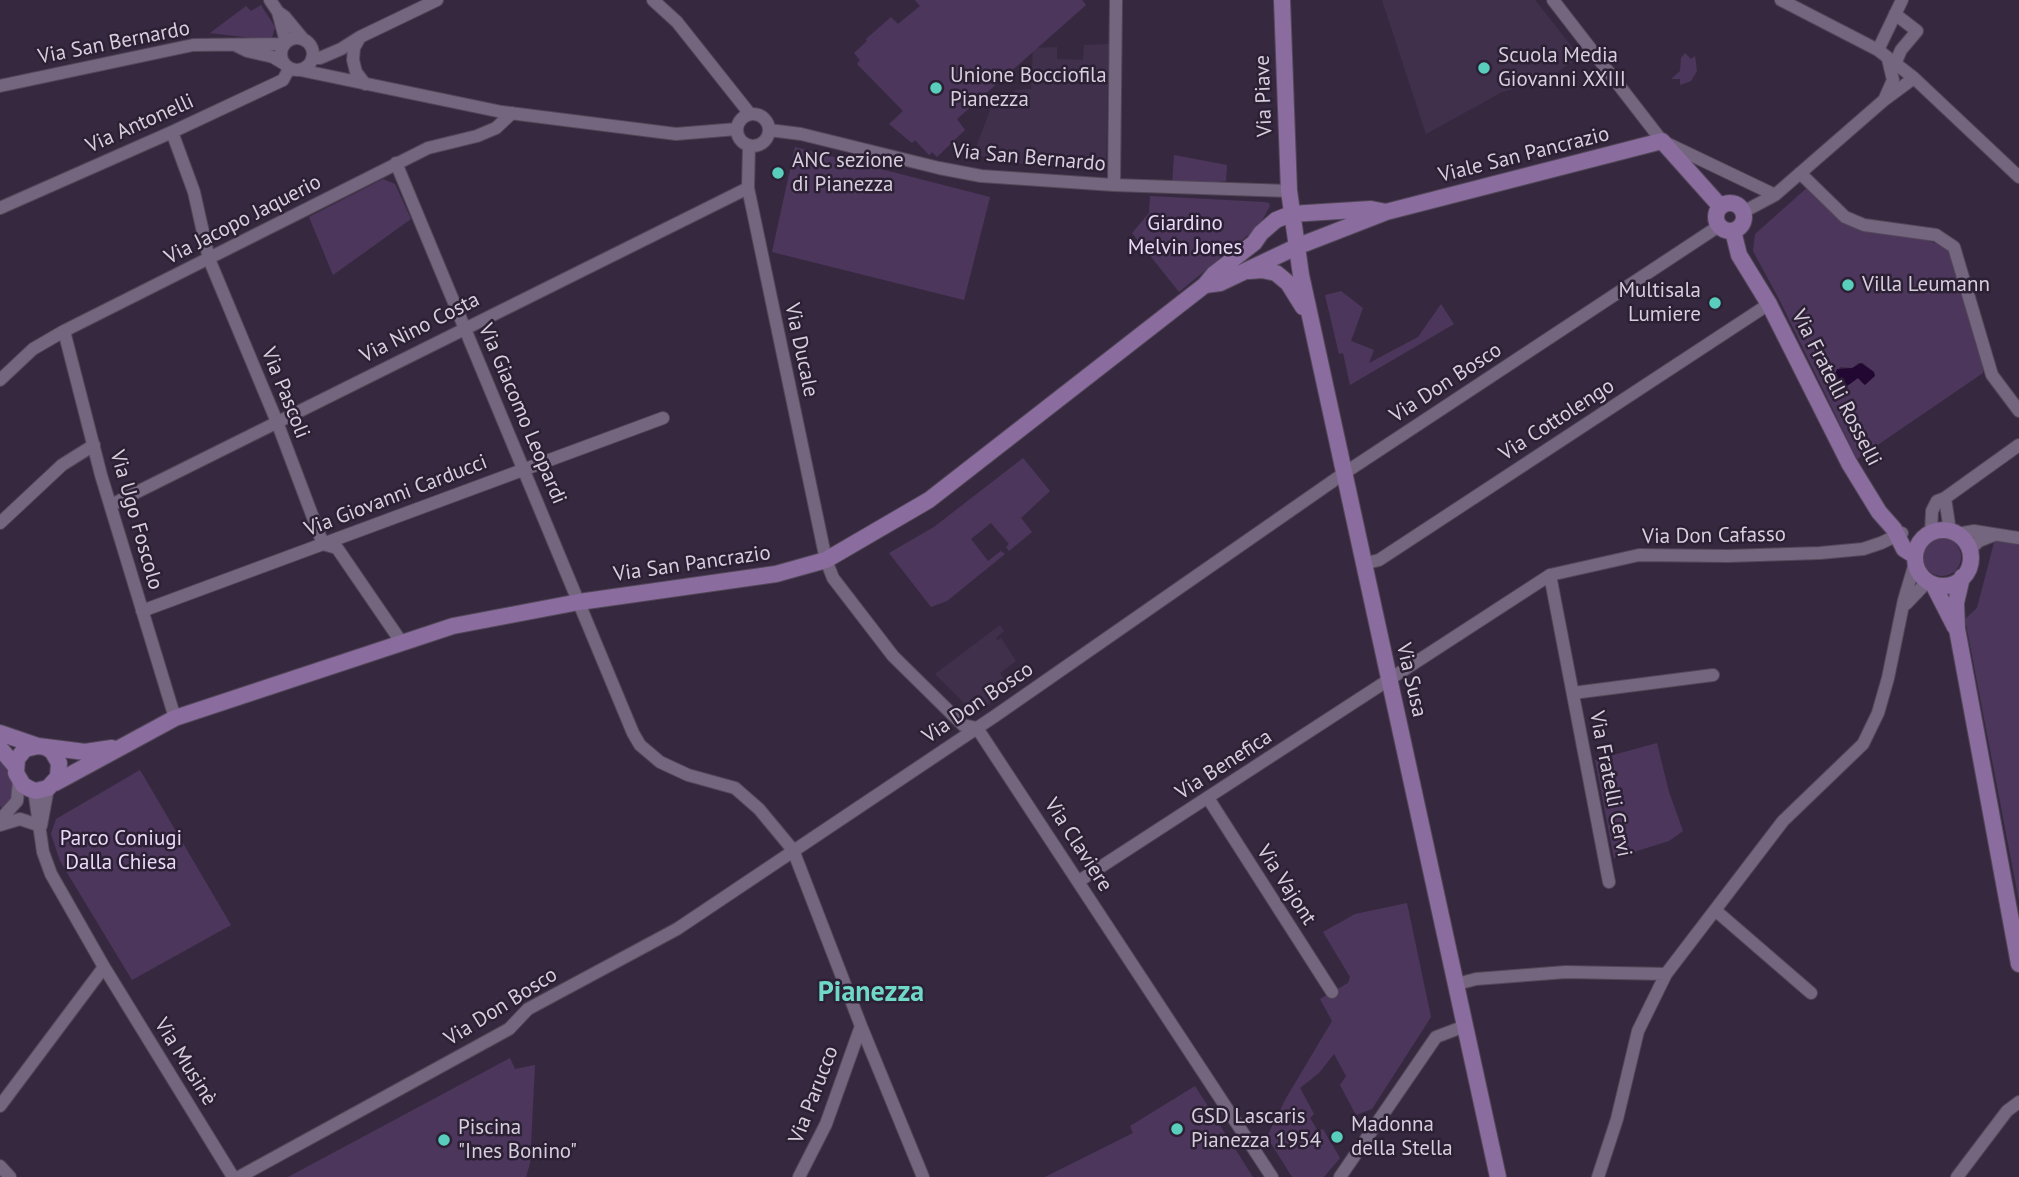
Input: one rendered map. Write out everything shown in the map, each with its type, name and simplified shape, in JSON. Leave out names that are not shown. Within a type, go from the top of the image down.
[{"type":"street","points":[[270,0],[309,52],[351,80],[512,113],[676,134],[737,129]]},
{"type":"street","points":[[309,52],[320,58],[438,0]]},
{"type":"street","points":[[653,0],[677,22],[750,114],[766,120],[769,130],[763,143],[749,146],[739,138],[737,129],[741,119],[750,114]]},
{"type":"street","points":[[1114,185],[1116,0]]},
{"type":"street","name":"Via Piave","points":[[1282,0],[1289,191]]},
{"type":"street","points":[[1553,0],[1666,145],[1720,206]]},
{"type":"street","points":[[1781,0],[1878,50],[1914,78],[2019,177]]},
{"type":"street","points":[[1878,50],[1902,0]]},
{"type":"street","points":[[278,12],[285,43],[281,51],[291,67]]},
{"type":"street","points":[[1883,101],[1893,80],[1892,61],[1917,31],[1895,14]]},
{"type":"street","points":[[360,37],[352,60],[356,72],[366,84]]},
{"type":"street","name":"Via San Bernardo","points":[[0,86],[193,44],[237,46],[246,43],[276,46],[296,38],[309,52]]},
{"type":"street","name":"Via San Bernardo","points":[[237,46],[273,57],[291,67],[330,78],[351,80]]},
{"type":"street","name":"Via Antonelli","points":[[0,208],[283,80],[291,67],[309,52]]},
{"type":"street","points":[[1743,212],[1775,195],[1883,101],[1914,78]]},
{"type":"street","name":"Via Jacopo Jaquerio","points":[[0,380],[33,349],[64,331],[396,163],[428,148],[477,136],[496,128],[512,113]]},
{"type":"street","name":"Via San Bernardo","points":[[769,130],[801,134],[939,169],[981,176],[1114,185],[1289,191]]},
{"type":"street","name":"Via Pascoli","points":[[172,132],[194,192],[209,259],[277,422],[323,544]]},
{"type":"street","points":[[1666,145],[1775,195]]},
{"type":"street","name":"Viale San Pancrazio","points":[[1205,285],[1220,283],[1296,246],[1386,212],[1666,145]]},
{"type":"street","name":"Via Ducale","points":[[749,146],[748,188],[825,560]]},
{"type":"street","name":"Via Giacomo Leopardi","points":[[396,163],[628,721],[640,744],[649,754],[671,768],[735,788],[759,809],[793,850],[923,1177]]},
{"type":"street","points":[[1800,173],[1845,217],[1864,225],[1936,235],[1954,247],[1992,375],[2019,411]]},
{"type":"street","name":"Via Nino Costa","points":[[111,505],[748,188]]},
{"type":"street","name":"Via Susa","points":[[1289,191],[1296,246],[1343,474],[1499,1177]]},
{"type":"street","points":[[1732,202],[1743,212],[1743,221],[1726,228],[1715,215],[1720,206],[1732,202]]},
{"type":"street","name":"Viale San Pancrazio","points":[[1205,285],[1214,274],[1254,243],[1276,220],[1291,214],[1370,209],[1386,212]]},
{"type":"street","name":"Via Fratelli Rosselli","points":[[1726,228],[1769,304],[1849,463],[1879,512],[1897,532],[1904,549],[1915,559]]},
{"type":"street","name":"Via Don Bosco","points":[[239,1177],[509,1029],[528,1009],[677,929],[977,728],[1343,474],[1726,228]]},
{"type":"street","points":[[1254,243],[1266,237],[1280,235],[1290,239],[1296,246]]},
{"type":"street","points":[[1239,272],[1262,270],[1276,273],[1296,293],[1311,322]]},
{"type":"street","name":"Via San Pancrazio","points":[[34,783],[109,755],[118,747],[174,718],[453,626],[579,602],[776,574],[825,560],[929,500],[1205,285]]},
{"type":"street","name":"Via Cottolengo","points":[[1363,564],[1379,560],[1769,304]]},
{"type":"street","name":"Via Ugo Foscolo","points":[[64,331],[111,505],[174,718]]},
{"type":"street","name":"Via Giovanni Carducci","points":[[142,611],[663,418]]},
{"type":"street","points":[[0,523],[62,465],[94,445]]},
{"type":"street","points":[[1598,1177],[1617,1119],[1638,1031],[1666,974],[1783,821],[1863,744],[1878,713],[1916,549],[1927,535],[1934,505],[2019,445]]},
{"type":"street","points":[[1945,498],[1944,508],[1954,532],[1967,544],[1969,550],[1969,565],[1962,577],[1956,603],[1957,629],[2019,964]]},
{"type":"street","points":[[1897,532],[1927,535],[1974,531],[2019,538]]},
{"type":"street","name":"Via Don Cafasso","points":[[1390,681],[1550,575],[1639,555],[1728,556],[1820,553],[1863,548],[1897,532]]},
{"type":"street","points":[[1969,550],[1979,541],[1994,534]]},
{"type":"street","points":[[323,544],[337,548],[402,643]]},
{"type":"street","points":[[1915,559],[1920,573],[1930,582],[1957,629]]},
{"type":"street","name":"Via Claviere","points":[[825,560],[833,578],[893,656],[962,725],[977,728],[1272,1177]]},
{"type":"street","name":"Via Fratelli Cervi","points":[[1550,575],[1608,881]]},
{"type":"street","points":[[1901,613],[1913,594],[1930,582],[1945,585],[1962,577]]},
{"type":"street","name":"Via Fratelli Cervi","points":[[1573,693],[1713,676]]},
{"type":"street","name":"Via Benefica","points":[[1079,881],[1390,681]]},
{"type":"street","name":"Via San Pancrazio","points":[[0,733],[42,747],[85,752],[118,747]]},
{"type":"street","points":[[0,822],[34,783],[60,770],[56,756],[42,747],[25,749],[20,754],[34,783]]},
{"type":"street","points":[[0,748],[34,783]]},
{"type":"street","name":"Via Musinè","points":[[34,783],[43,852],[51,874],[104,967],[233,1177]]},
{"type":"street","name":"Via Vajont","points":[[1208,798],[1332,992]]},
{"type":"street","points":[[0,822],[20,819],[39,829]]},
{"type":"street","points":[[1715,910],[1811,993]]},
{"type":"street","points":[[0,1106],[104,967]]},
{"type":"street","points":[[1457,984],[1476,979],[1566,972],[1666,974]]},
{"type":"street","name":"Via Parucco","points":[[799,1177],[826,1124],[861,1026]]},
{"type":"street","points":[[1340,1177],[1436,1038],[1465,1026]]},
{"type":"street","points":[[1957,1177],[2007,1111],[2019,1102]]},
{"type":"street","points":[[0,1166],[10,1177]]},
{"type":"shaded area","name":"Scuola Media Giovanni XXIII","points":[[1382,0],[1535,0],[1579,56],[1547,80],[1502,92],[1426,134]]},
{"type":"shaded area","points":[[1109,44],[1106,167],[998,163],[974,153],[995,97],[1009,102],[1015,90],[1031,89],[1033,48],[1057,47],[1057,59],[1083,60],[1084,45]]},
{"type":"shaded area","points":[[1861,363],[1874,372],[1875,376],[1865,385],[1858,378],[1847,386],[1835,386],[1834,376],[1837,369],[1852,368]]},
{"type":"shaded area","points":[[1000,625],[1004,631],[996,641],[1001,638],[1016,661],[1000,673],[1010,689],[975,714],[935,674]]},
{"type":"green space","name":"Unione Bocciofila Pianezza","points":[[915,0],[1082,0],[1086,5],[957,119],[965,130],[937,157],[932,152],[929,155],[915,140],[912,143],[889,124],[903,111],[857,64],[860,60],[854,53],[891,17],[898,24],[920,6]]},
{"type":"green space","points":[[261,5],[275,27],[272,38],[268,40],[210,33],[246,6],[251,11]]},
{"type":"green space","points":[[1685,53],[1691,59],[1695,56],[1697,71],[1691,81],[1680,85],[1680,79],[1671,79],[1680,71],[1681,58]]},
{"type":"green space","points":[[795,147],[990,197],[964,300],[772,252]]},
{"type":"green space","points":[[1174,155],[1227,165],[1226,181],[1172,187]]},
{"type":"green space","points":[[383,179],[395,184],[411,219],[333,275],[309,217]]},
{"type":"green space","points":[[1809,186],[1842,219],[1922,238],[1952,250],[1983,357],[1983,373],[1857,459],[1753,251],[1755,234]],"holes":[[[1858,363],[1863,363],[1874,372],[1874,376],[1863,384],[1858,378],[1847,386],[1835,386],[1834,379],[1840,367],[1853,368]]]},
{"type":"green space","name":"Giardino Melvin Jones","points":[[1150,196],[1264,202],[1270,206],[1259,226],[1179,292],[1132,233],[1149,213]]},
{"type":"green space","points":[[1341,291],[1363,308],[1351,341],[1374,350],[1369,363],[1418,337],[1441,304],[1454,324],[1350,385],[1343,353],[1339,354],[1325,295]]},
{"type":"green space","points":[[1023,458],[1050,491],[1021,518],[1032,532],[1009,551],[1006,547],[1009,544],[991,523],[971,539],[988,561],[1001,551],[1005,554],[947,601],[931,607],[889,553],[934,527]]},
{"type":"green space","points":[[1942,538],[1955,544],[1961,557],[1955,570],[1942,576],[1929,570],[1923,557],[1929,544]]},
{"type":"green space","points":[[1995,539],[2019,543],[2019,901],[1965,619],[1977,608]]},
{"type":"green space","points":[[1657,743],[1669,792],[1683,831],[1669,841],[1614,858],[1595,760]]},
{"type":"green space","points":[[0,748],[19,780],[6,813],[0,806]]},
{"type":"green space","name":"Parco Coniugi Dalla Chiesa","points":[[140,770],[231,925],[132,980],[60,861],[51,834],[56,819]]},
{"type":"green space","points":[[1407,903],[1431,1017],[1372,1109],[1356,1115],[1340,1085],[1346,1076],[1334,1054],[1319,1073],[1300,1088],[1314,1114],[1310,1118],[1318,1131],[1323,1129],[1340,1158],[1324,1177],[1292,1177],[1267,1137],[1285,1100],[1332,1021],[1320,999],[1348,983],[1350,977],[1323,932],[1355,914]]},
{"type":"green space","name":"Piscina \"Ines Bonino\"","points":[[510,1058],[515,1069],[535,1065],[530,1163],[526,1177],[288,1177]]},
{"type":"green space","name":"GSD Lascaris Pianezza 1954","points":[[1195,1086],[1253,1177],[1045,1177],[1133,1133],[1130,1126]]},
{"type":"place","name":"Scuola Media Giovanni XXIII","points":[[1484,68]]},
{"type":"place","name":"Unione Bocciofila Pianezza","points":[[936,88]]},
{"type":"place","name":"ANC sezione di Pianezza","points":[[778,173]]},
{"type":"place","name":"Villa Leumann","points":[[1848,285]]},
{"type":"place","name":"Multisala Lumiere","points":[[1715,303]]},
{"type":"place","name":"GSD Lascaris Pianezza 1954","points":[[1177,1129]]},
{"type":"place","name":"Madonna della Stella","points":[[1337,1137]]},
{"type":"place","name":"Piscina \"Ines Bonino\"","points":[[444,1140]]},
{"type":"district","name":"Pianezza","points":[[871,993]]}]
